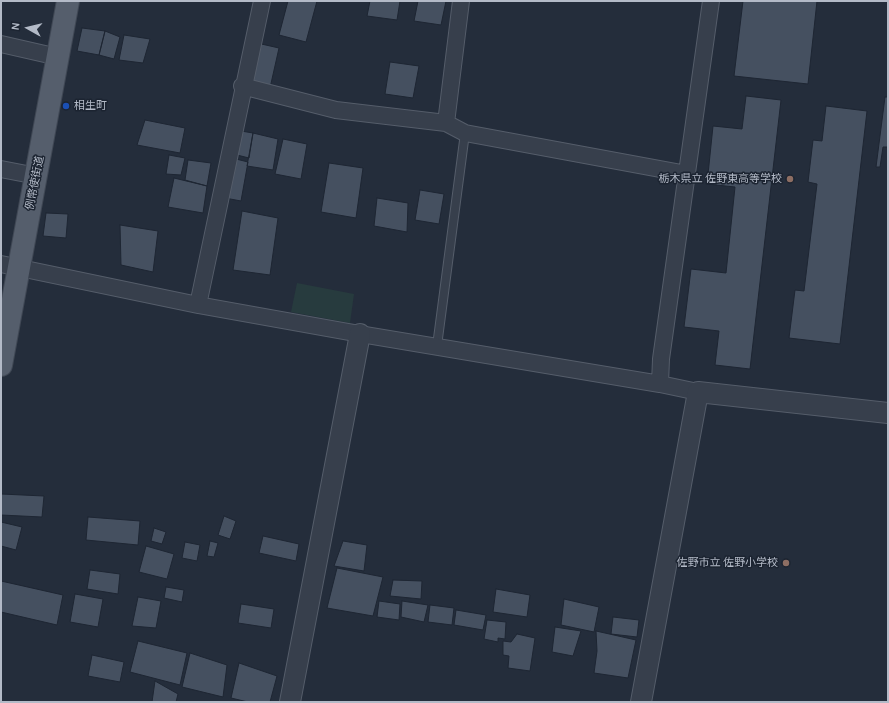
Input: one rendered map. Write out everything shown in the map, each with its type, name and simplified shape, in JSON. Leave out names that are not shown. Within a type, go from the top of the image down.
[{"type":"main road","name":"例幣使街道","points":[[1,365],[10,265],[37,176],[68,1]]},
{"type":"street","points":[[198,305],[242,86],[262,1]]},
{"type":"street","points":[[446,124],[460,1]]},
{"type":"street","points":[[660,384],[661,359],[711,1]]},
{"type":"street","points":[[1,44],[58,57]]},
{"type":"street","points":[[242,86],[336,110],[446,124],[465,134],[687,174]]},
{"type":"street","points":[[1,169],[37,176]]},
{"type":"street","points":[[10,265],[198,305],[360,334],[660,384],[698,392],[888,413]]},
{"type":"street","points":[[290,702],[360,334]]},
{"type":"street","points":[[641,702],[698,392]]},
{"type":"lane","points":[[437,346],[465,134]]},
{"type":"green space","points":[[297,283],[354,294],[350,323],[291,312]]},
{"type":"building","points":[[288,1],[317,1],[306,42],[279,35]]},
{"type":"building","points":[[370,1],[400,1],[397,20],[367,16]]},
{"type":"building","points":[[418,1],[446,1],[441,25],[414,21]]},
{"type":"building","points":[[743,1],[817,1],[808,84],[734,76]]},
{"type":"building","points":[[82,28],[105,31],[99,55],[77,51]]},
{"type":"building","points":[[105,31],[120,37],[114,59],[99,55]]},
{"type":"building","points":[[124,35],[150,39],[143,63],[119,60]]},
{"type":"building","points":[[257,43],[279,48],[270,88],[250,83]]},
{"type":"building","points":[[390,62],[419,66],[413,98],[385,94]]},
{"type":"building","points":[[746,96],[781,100],[750,369],[715,365],[719,331],[684,327],[691,269],[726,273],[735,187],[707,184],[713,126],[742,129]]},
{"type":"building","points":[[885,97],[888,97],[888,147],[883,147],[880,167],[876,167]]},
{"type":"building","points":[[826,106],[867,111],[840,344],[789,338],[795,290],[804,291],[817,184],[808,182],[813,140],[822,141]]},
{"type":"building","points":[[145,120],[185,128],[180,153],[137,145]]},
{"type":"building","points":[[241,131],[253,133],[249,158],[237,155]]},
{"type":"building","points":[[253,133],[278,139],[273,170],[247,166]]},
{"type":"building","points":[[283,139],[307,144],[301,179],[275,174]]},
{"type":"building","points":[[169,155],[185,158],[181,175],[166,174]]},
{"type":"building","points":[[232,158],[248,162],[241,201],[225,198]]},
{"type":"building","points":[[188,160],[211,163],[207,186],[185,180]]},
{"type":"building","points":[[329,163],[363,168],[356,218],[321,212]]},
{"type":"building","points":[[174,178],[207,186],[203,213],[168,207]]},
{"type":"building","points":[[420,190],[444,194],[439,224],[415,220]]},
{"type":"building","points":[[377,198],[408,203],[407,232],[374,226]]},
{"type":"building","points":[[242,211],[278,218],[270,275],[233,270]]},
{"type":"building","points":[[46,213],[68,214],[66,238],[43,236]]},
{"type":"building","points":[[120,225],[158,231],[153,272],[121,265]]},
{"type":"building","points":[[1,494],[44,496],[42,517],[1,515]]},
{"type":"building","points":[[224,516],[236,521],[230,539],[218,535]]},
{"type":"building","points":[[88,517],[140,521],[138,545],[86,540]]},
{"type":"building","points":[[1,522],[22,527],[16,550],[1,546]]},
{"type":"building","points":[[154,528],[166,532],[162,544],[151,541]]},
{"type":"building","points":[[263,536],[299,544],[296,561],[259,553]]},
{"type":"building","points":[[210,541],[218,543],[214,557],[207,556]]},
{"type":"building","points":[[343,541],[367,545],[364,571],[334,566]]},
{"type":"building","points":[[185,542],[200,545],[197,561],[182,558]]},
{"type":"building","points":[[146,546],[174,554],[167,579],[139,572]]},
{"type":"building","points":[[337,568],[383,577],[373,616],[327,608]]},
{"type":"building","points":[[90,570],[120,574],[118,594],[87,589]]},
{"type":"building","points":[[393,580],[422,581],[421,599],[390,596]]},
{"type":"building","points":[[1,581],[63,595],[57,625],[1,612]]},
{"type":"building","points":[[166,587],[184,590],[182,602],[164,598]]},
{"type":"building","points":[[496,589],[530,595],[527,617],[493,612]]},
{"type":"building","points":[[75,594],[103,599],[98,627],[70,622]]},
{"type":"building","points":[[138,597],[161,601],[156,628],[132,626]]},
{"type":"building","points":[[564,599],[599,607],[594,632],[561,625]]},
{"type":"building","points":[[379,601],[400,604],[399,620],[377,617]]},
{"type":"building","points":[[402,601],[428,605],[424,622],[401,617]]},
{"type":"building","points":[[241,604],[274,609],[271,628],[238,623]]},
{"type":"building","points":[[430,605],[454,608],[452,625],[428,622]]},
{"type":"building","points":[[456,610],[486,615],[483,630],[454,625]]},
{"type":"building","points":[[613,617],[639,620],[637,637],[611,634]]},
{"type":"building","points":[[487,620],[506,622],[505,639],[498,638],[498,642],[484,639]]},
{"type":"building","points":[[555,627],[581,631],[573,656],[552,652]]},
{"type":"building","points":[[596,631],[636,640],[628,678],[594,673],[597,651]]},
{"type":"building","points":[[517,634],[535,638],[530,671],[508,668],[509,656],[503,655],[503,641],[511,642]]},
{"type":"building","points":[[138,641],[187,653],[180,685],[130,672]]},
{"type":"building","points":[[190,653],[227,665],[223,697],[182,687]]},
{"type":"building","points":[[92,655],[124,662],[120,682],[88,676]]},
{"type":"building","points":[[239,663],[277,676],[270,702],[248,702],[231,698]]},
{"type":"building","points":[[155,681],[178,694],[176,702],[152,702]]},
{"type":"place","name":"相生町","points":[[66,106]]},
{"type":"place","name":"栃木県立 佐野東高等学校","points":[[790,179]]},
{"type":"place","name":"佐野市立 佐野小学校","points":[[786,563]]}]
